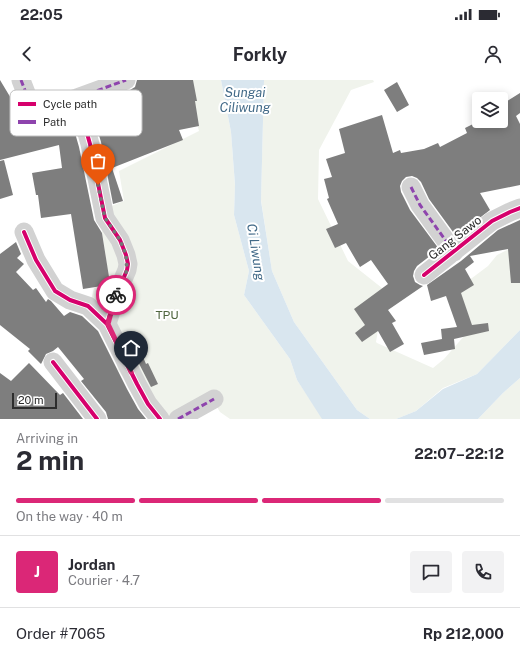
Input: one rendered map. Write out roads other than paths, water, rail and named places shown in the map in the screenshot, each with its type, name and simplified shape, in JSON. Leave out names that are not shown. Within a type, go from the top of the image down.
[{"type":"street","points":[[20,80],[25,90]]},
{"type":"street","points":[[99,90],[126,80]]},
{"type":"street","points":[[88,136],[105,218],[120,240],[128,264],[127,270],[115,298],[108,324]]},
{"type":"street","points":[[411,187],[420,205],[454,252]]},
{"type":"street","name":"Gang Sawo","points":[[424,275],[492,221],[520,208]]},
{"type":"street","points":[[24,232],[36,260],[55,291],[70,300],[88,306],[108,324],[137,384],[148,404],[160,419]]},
{"type":"street","points":[[53,362],[97,419]]},
{"type":"street","points":[[178,419],[214,399]]},
{"type":"water","name":"Sungai Ciliwung","points":[[221,80],[264,80],[261,201],[272,271],[294,322],[357,410],[370,419],[322,419],[297,380],[290,359],[244,295],[249,271],[234,215],[235,185],[231,132]]},
{"type":"water","points":[[520,330],[520,378],[478,419],[396,419],[416,411],[443,389],[477,374]]},
{"type":"water label","name":"Ci Liwung","points":[[256,252]]},
{"type":"park label","name":"TPU","points":[[167,315]]}]
